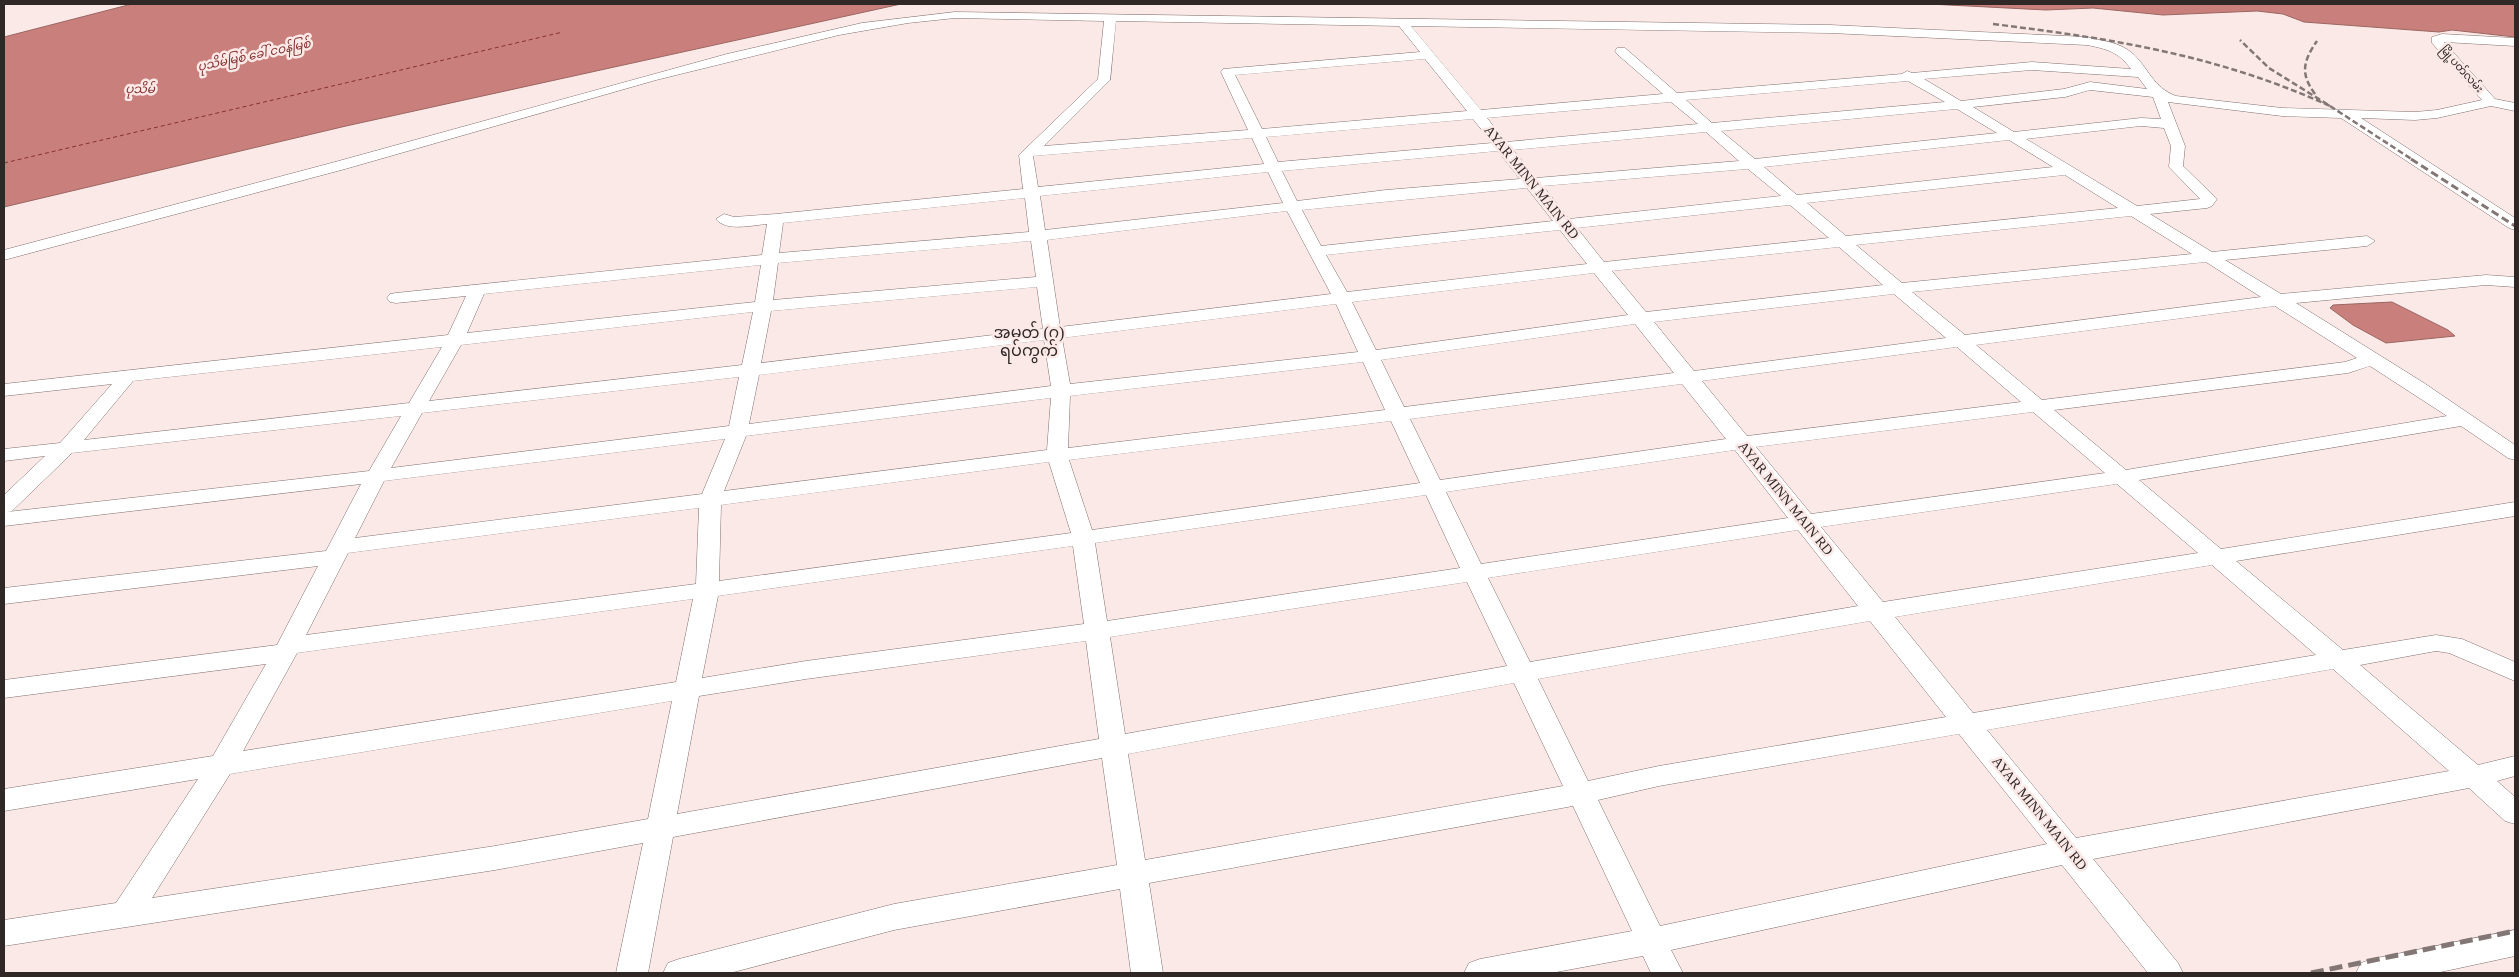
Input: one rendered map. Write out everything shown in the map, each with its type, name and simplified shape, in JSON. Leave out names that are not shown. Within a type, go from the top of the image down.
[{"type":"street","points":[[962,15],[971,4]]},
{"type":"street","points":[[1016,16],[1022,4]]},
{"type":"street","points":[[4,255],[144,216],[338,168],[595,92],[740,54],[872,24],[922,16],[962,15],[1830,29],[2087,41],[2115,47],[2128,56],[2142,73],[2158,94],[2178,146],[2176,168],[2209,199],[2206,203],[2133,209],[1600,266],[750,370],[4,455]]},
{"type":"street","points":[[1110,18],[1104,80],[1026,155],[1061,391],[1057,455],[1083,537],[1147,973]]},
{"type":"street","name":"AYAR MINN MAIN RD","points":[[1403,23],[2167,973]]},
{"type":"street","name":"မြို့ပတ်လမ်း","points":[[2515,42],[2442,38],[2436,40],[2491,102],[2515,106]]},
{"type":"street","points":[[1621,51],[1709,128],[2340,660],[2515,813]]},
{"type":"street","points":[[1429,55],[1228,72],[1292,206],[1341,297],[1579,794],[1667,973]]},
{"type":"street","points":[[1030,152],[1256,134],[1907,75],[2032,66],[2142,73]]},
{"type":"street","points":[[1907,75],[2016,137],[2133,209],[2507,444],[2515,454]]},
{"type":"street","points":[[724,219],[732,222],[776,219],[1273,167],[1959,105],[2065,93],[2090,86],[2158,94],[2174,100],[2195,104],[2346,115],[2422,116],[2491,102]]},
{"type":"street","points":[[2346,115],[2515,225]]},
{"type":"street","points":[[396,298],[770,259],[1038,236],[1292,206],[1532,182],[1753,164],[2141,122],[2170,124]]},
{"type":"street","points":[[1316,251],[2070,170]]},
{"type":"street","points":[[632,973],[707,590],[710,500],[738,432],[763,306],[776,219]]},
{"type":"street","points":[[4,519],[376,476],[1061,391],[1369,356],[1641,318],[1900,288],[2367,241]]},
{"type":"street","points":[[4,390],[763,306],[1045,280]]},
{"type":"street","points":[[4,596],[710,500],[1963,342],[2278,300],[2486,280],[2515,282]]},
{"type":"street","points":[[125,914],[221,766],[287,650],[376,476],[418,407],[455,340],[478,289]]},
{"type":"street","points":[[4,689],[1433,489],[1742,443],[2348,368],[2372,359]]},
{"type":"street","points":[[4,506],[64,449],[124,382]]},
{"type":"street","points":[[4,800],[806,670],[1097,631],[1474,575],[1805,522],[2122,477],[2465,419]]},
{"type":"street","points":[[4,933],[495,858],[1730,635],[2515,509]]},
{"type":"street","points":[[679,973],[894,916],[1132,872],[1579,794],[1659,776],[2436,643],[2452,645],[2515,672]]},
{"type":"street","points":[[1480,973],[1650,941],[2070,851],[2474,777],[2515,766]]},
{"type":"street","points":[[2372,973],[2515,943]]},
{"type":"water","name":"ပုသိမ်","points":[[132,4],[901,4],[346,126],[4,207],[4,37]]},
{"type":"water","points":[[1929,4],[2515,4],[2515,37],[2452,30],[2439,32],[2304,22],[2283,14],[2257,11],[2163,15],[2093,8],[2046,10]]},
{"type":"water","points":[[2392,302],[2448,330],[2455,336],[2386,343],[2353,325],[2330,308],[2333,305]]},
{"type":"ferry route","points":[[4,163],[563,32]]},
{"type":"railway","points":[[1993,24],[2123,43],[2206,62],[2288,88],[2330,106]]},
{"type":"railway","points":[[2240,40],[2269,68],[2330,106]]},
{"type":"railway","points":[[2315,94],[2307,80],[2305,68],[2306,61],[2317,41]]},
{"type":"railway","points":[[2330,106],[2413,160]]},
{"type":"railway","points":[[2411,159],[2515,226]]},
{"type":"railway","points":[[2311,973],[2515,931]]},
{"type":"district","name":"အမှတ် (၇) ရပ်ကွက်","points":[[1029,341]]},
{"type":"water label","name":"ပုသိမ်မြစ် ခေါ် ငဝန်မြစ်","points":[[254,55]]}]
